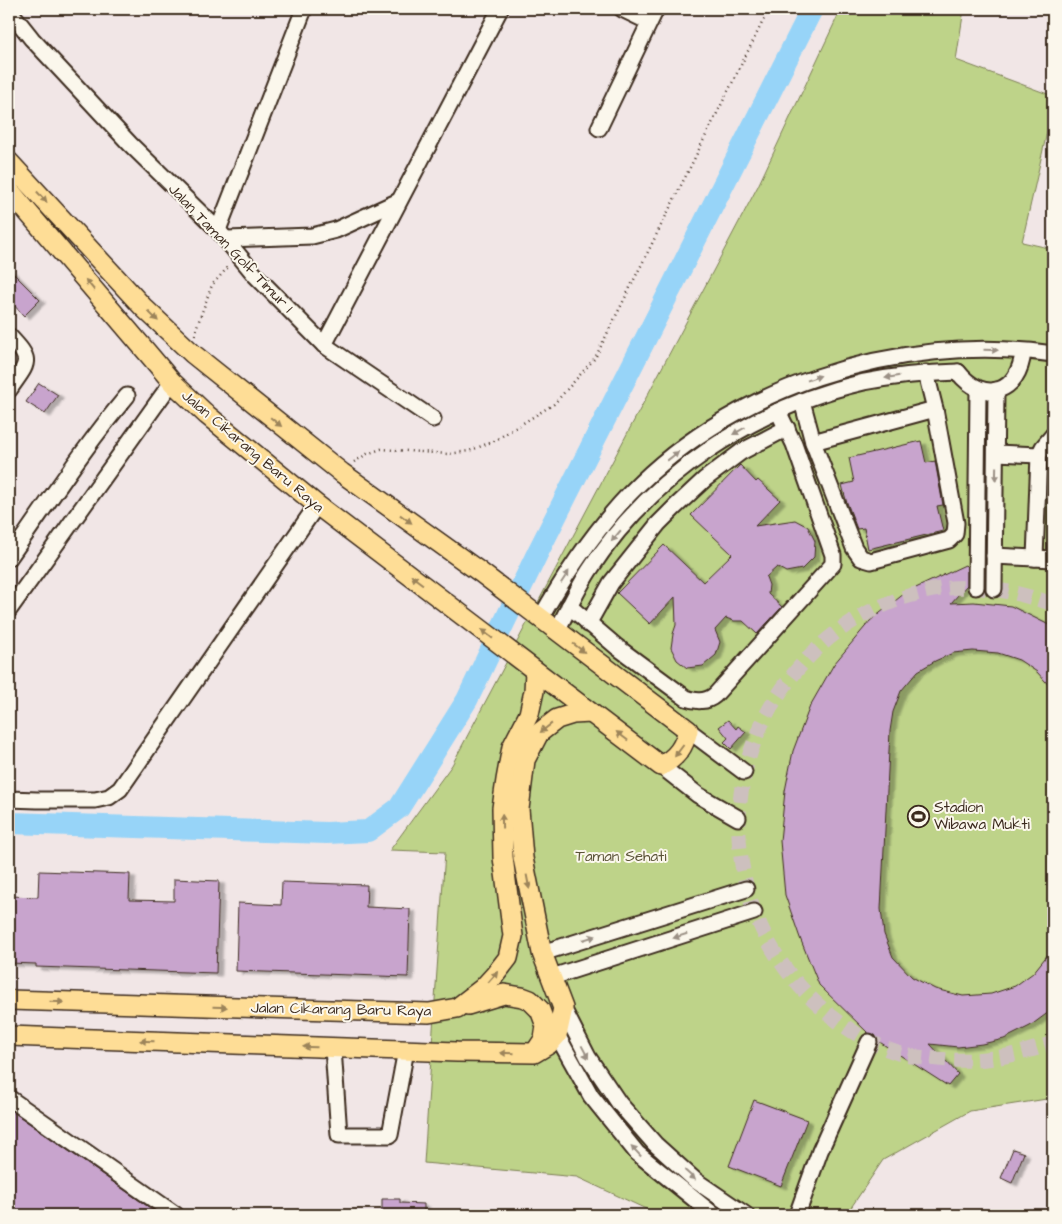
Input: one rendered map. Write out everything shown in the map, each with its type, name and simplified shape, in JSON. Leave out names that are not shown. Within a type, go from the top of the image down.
[{"type":"main road","points":[[9,162],[143,307],[193,354],[342,473],[480,572],[688,730],[686,741],[680,752],[672,760],[661,766]]},
{"type":"main road","name":"Jalan Cikarang Baru Raya","points":[[9,190],[172,382],[207,415],[317,505],[661,766]]},
{"type":"main road","name":"Jalan Cikarang Baru Raya","points":[[9,1000],[429,1013],[457,1008],[483,988],[508,958],[513,936],[503,857],[502,808],[512,747],[530,714],[535,671]]},
{"type":"main road","points":[[9,1036],[333,1048],[534,1053],[549,1044],[557,1034],[563,1008],[542,953],[523,858],[519,809],[525,760],[539,733],[557,719],[573,714],[591,713]]},
{"type":"main road","points":[[457,1008],[504,994],[522,996],[530,1000],[540,1010],[546,1026],[544,1039],[534,1053]]},
{"type":"street","points":[[304,9],[222,235],[312,236],[336,230],[400,201]]},
{"type":"street","points":[[324,345],[500,9]]},
{"type":"street","points":[[598,128],[652,16],[622,9]]},
{"type":"street","name":"Jalan Taman Golf Timur 1","points":[[9,10],[32,39],[130,144],[222,235],[255,275],[324,345],[433,419]]},
{"type":"street","points":[[9,336],[22,350],[26,362],[25,367],[9,390]]},
{"type":"street","points":[[958,350],[958,372],[969,384],[986,391],[996,390],[1008,385],[1017,376],[1022,364],[1023,352]]},
{"type":"street","points":[[540,619],[574,562],[621,503],[655,470],[692,441],[732,415],[774,394],[818,376],[883,359],[911,354],[958,350],[1053,354]]},
{"type":"street","points":[[556,631],[590,570],[614,537],[642,506],[673,477],[706,452],[741,430],[802,401],[863,382],[926,373],[958,372]]},
{"type":"street","points":[[802,401],[813,442],[854,548],[860,558],[871,561],[949,540],[955,534],[956,523],[935,409],[926,373]]},
{"type":"street","points":[[9,610],[172,382]]},
{"type":"street","points":[[976,587],[978,389]]},
{"type":"street","points":[[994,589],[996,390]]},
{"type":"street","points":[[9,558],[56,489],[127,396]]},
{"type":"street","points":[[813,442],[935,409]]},
{"type":"street","points":[[569,606],[588,624],[686,698],[699,701],[710,700],[833,564],[830,546],[794,444],[778,411]]},
{"type":"street","points":[[588,624],[611,583],[658,524],[675,507],[705,479],[741,452],[787,428]]},
{"type":"street","points":[[1036,558],[1039,455],[1043,446],[1053,435]]},
{"type":"street","points":[[996,453],[1039,455]]},
{"type":"street","points":[[9,799],[95,800],[109,797],[120,789],[317,505]]},
{"type":"street","points":[[994,556],[1053,559]]},
{"type":"street","points":[[688,730],[744,772]]},
{"type":"street","name":"Jalan Cikarang Baru Raya","points":[[661,766],[698,795],[738,818]]},
{"type":"street","points":[[542,953],[746,889]]},
{"type":"street","points":[[552,978],[754,912]]},
{"type":"street","points":[[563,1008],[588,1057],[619,1103],[655,1144],[696,1181],[746,1215]]},
{"type":"street","points":[[557,1034],[591,1096],[637,1153],[714,1215]]},
{"type":"street","points":[[798,1215],[820,1151],[870,1042]]},
{"type":"street","points":[[333,1048],[339,1134],[390,1135],[406,1050]]},
{"type":"street","points":[[9,1098],[176,1215]]},
{"type":"path","points":[[342,473],[367,454],[381,449],[448,454],[469,451],[494,441],[554,404],[595,358],[769,9]]},
{"type":"path","points":[[197,326],[212,285],[239,255]]},
{"type":"green space","name":"Taman Sehati","points":[[841,9],[964,9],[956,60],[1053,96],[1053,106],[1022,242],[1053,249],[1053,1098],[970,1111],[883,1160],[846,1215],[659,1215],[577,1177],[424,1163],[445,852],[390,850],[452,765],[758,186]]},
{"type":"building","points":[[9,269],[40,300],[24,316],[9,300]]},
{"type":"building","points":[[39,383],[58,395],[45,414],[26,402]]},
{"type":"building","points":[[921,441],[926,463],[935,461],[943,505],[937,506],[943,531],[868,549],[864,528],[857,529],[842,485],[854,482],[849,458]]},
{"type":"building","points":[[740,465],[756,482],[758,480],[780,500],[755,526],[795,520],[808,527],[815,541],[814,557],[802,569],[786,572],[777,567],[766,577],[769,585],[768,594],[782,607],[757,634],[743,621],[734,621],[726,618],[715,630],[720,642],[716,655],[703,666],[687,668],[677,660],[671,648],[676,625],[675,597],[650,624],[617,593],[664,545],[703,582],[732,554],[691,515]]},
{"type":"building","points":[[965,565],[967,567],[967,585],[951,603],[974,602],[1011,606],[1053,627],[1053,690],[1037,672],[1019,660],[998,653],[973,651],[953,653],[935,661],[918,671],[901,691],[893,712],[890,731],[881,909],[884,934],[893,957],[912,977],[935,989],[963,996],[991,994],[1015,986],[1033,973],[1053,948],[1053,1009],[1030,1026],[1004,1039],[958,1047],[930,1044],[958,1074],[948,1086],[878,1041],[876,1036],[868,1033],[819,985],[785,895],[780,841],[785,791],[793,751],[810,706],[834,664],[870,621],[905,593]]},
{"type":"building","points":[[728,720],[736,729],[738,726],[746,732],[731,749],[724,742],[728,738],[719,727]]},
{"type":"building","points":[[39,871],[130,874],[129,900],[174,901],[174,879],[219,881],[216,973],[36,967],[36,964],[9,963],[9,896],[38,897]]},
{"type":"building","points":[[282,882],[367,885],[366,907],[410,909],[408,977],[236,971],[238,903],[281,905]]},
{"type":"building","points":[[754,1100],[807,1120],[781,1186],[729,1166]]},
{"type":"building","points":[[9,1109],[160,1215],[9,1215]]},
{"type":"building","points":[[1013,1149],[1024,1153],[1012,1183],[1001,1178]]},
{"type":"building","points":[[382,1199],[400,1199],[400,1203],[424,1204],[424,1215],[382,1215]]},
{"type":"waterway","points":[[9,823],[327,833],[368,831],[399,808],[467,700],[538,552],[812,9]]},
{"type":"tunnel","points":[[1053,604],[1027,596],[978,588],[932,590],[908,596],[885,605],[860,617],[832,635],[797,670],[769,710],[752,747],[742,786],[739,825],[742,864],[751,902],[767,939],[789,973],[816,1003],[846,1027],[868,1041],[892,1051],[910,1056],[945,1060],[976,1060],[1006,1056],[1053,1043]]},
{"type":"place","name":"Stadion Wibawa Mukti","points":[[918,816]]}]
